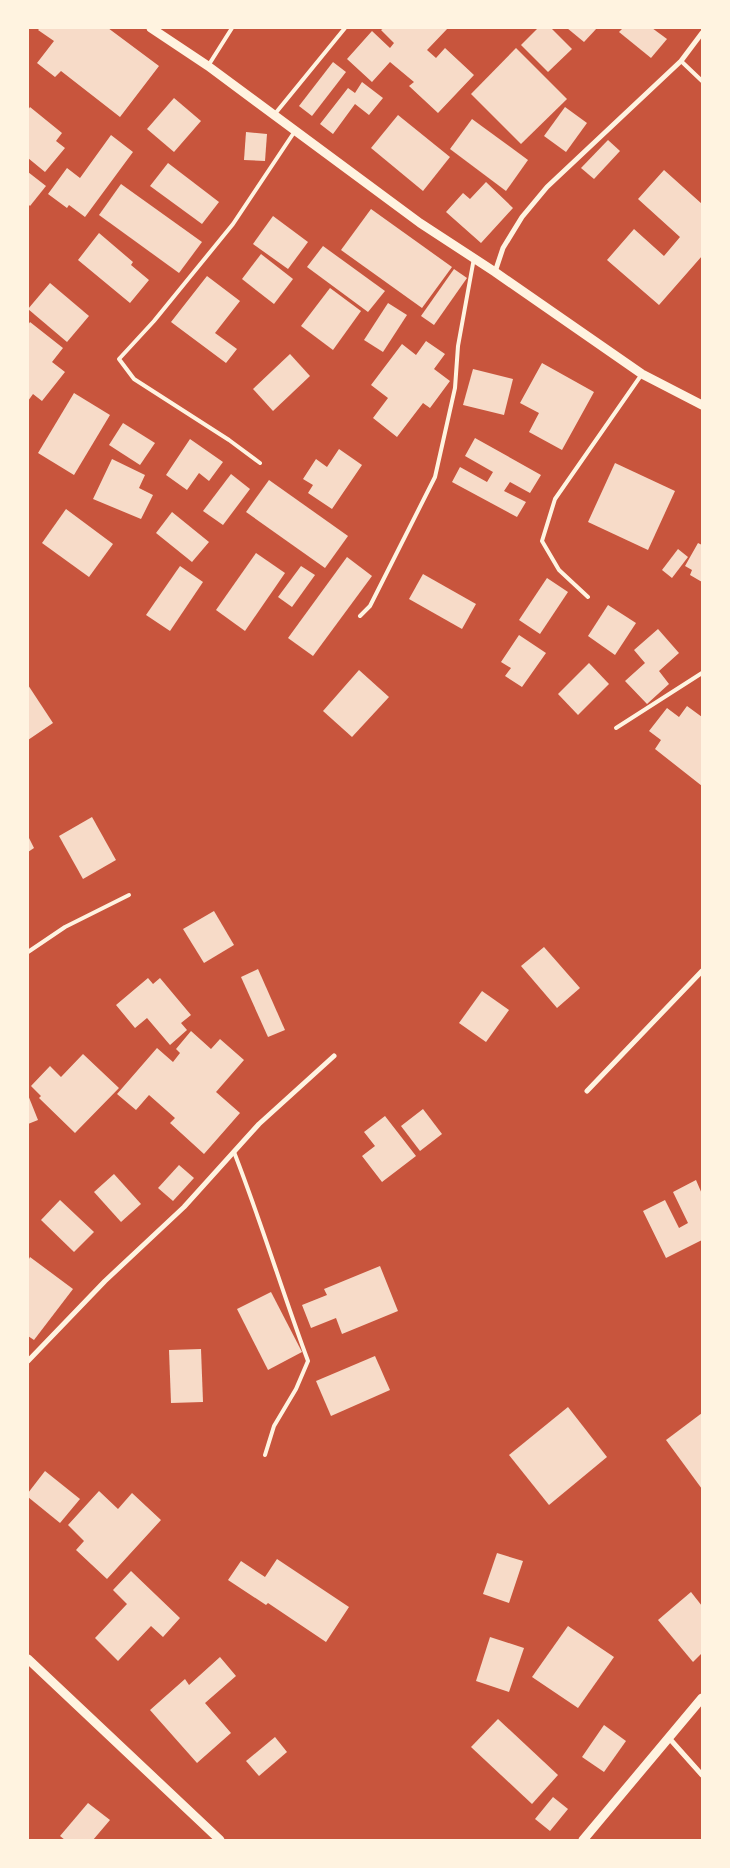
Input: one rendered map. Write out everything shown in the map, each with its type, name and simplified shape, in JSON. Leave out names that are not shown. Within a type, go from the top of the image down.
[{"type":"street","points":[[151,28],[208,66],[420,223],[495,272],[642,374],[702,405]]},
{"type":"street","points":[[495,272],[503,248],[522,217],[547,187],[681,61],[702,34]]},
{"type":"street","points":[[587,1090],[702,971]]},
{"type":"street","points":[[28,1362],[105,1281],[184,1208],[259,1124],[334,1056]]},
{"type":"street","points":[[28,1659],[220,1840]]},
{"type":"street","points":[[584,1840],[702,1698]]},
{"type":"street","points":[[669,1738],[702,1775]]},
{"type":"lane","points":[[208,66],[232,28]]},
{"type":"lane","points":[[274,115],[345,28]]},
{"type":"lane","points":[[681,61],[702,80]]},
{"type":"lane","points":[[260,463],[229,440],[134,379],[119,359],[154,322],[233,224],[295,131]]},
{"type":"lane","points":[[360,616],[370,606],[435,477],[455,388],[458,346],[474,258]]},
{"type":"lane","points":[[588,597],[559,570],[542,542],[554,499],[642,374]]},
{"type":"lane","points":[[616,728],[702,673]]},
{"type":"lane","points":[[28,952],[65,927],[129,895]]},
{"type":"lane","points":[[234,1152],[259,1215],[308,1361],[296,1390],[274,1426],[265,1455]]},
{"type":"building","points":[[40,28],[108,28],[159,66],[120,117],[61,71],[55,77],[37,63],[54,41],[38,30]]},
{"type":"building","points":[[384,28],[448,28],[427,50],[436,58],[445,48],[474,75],[438,113],[409,86],[414,82],[390,62],[372,82],[347,59],[372,31],[390,48],[394,43],[381,30]]},
{"type":"building","points":[[538,28],[551,28],[572,49],[548,72],[521,45]]},
{"type":"building","points":[[567,28],[597,28],[584,42]]},
{"type":"building","points":[[623,28],[652,28],[667,39],[651,58],[619,32]]},
{"type":"building","points":[[516,48],[567,99],[521,144],[471,94]]},
{"type":"building","points":[[333,62],[346,72],[312,116],[299,106]]},
{"type":"building","points":[[362,82],[383,98],[369,115],[355,104],[333,134],[320,124],[348,88],[355,93]]},
{"type":"building","points":[[174,98],[201,121],[174,152],[147,129]]},
{"type":"building","points":[[30,107],[62,133],[56,141],[65,148],[45,172],[28,158],[28,110]]},
{"type":"building","points":[[565,107],[587,123],[566,152],[544,136]]},
{"type":"building","points":[[398,115],[450,157],[423,191],[371,148]]},
{"type":"building","points":[[472,119],[528,160],[506,191],[450,149]]},
{"type":"building","points":[[246,132],[267,134],[265,161],[244,160]]},
{"type":"building","points":[[111,135],[133,152],[85,217],[69,205],[67,208],[48,194],[67,168],[80,178]]},
{"type":"building","points":[[608,140],[620,151],[594,179],[581,168]]},
{"type":"building","points":[[168,163],[219,202],[202,224],[150,186]]},
{"type":"building","points":[[664,170],[702,204],[702,256],[659,305],[607,260],[634,229],[664,256],[680,237],[638,199]]},
{"type":"building","points":[[28,172],[46,186],[30,206],[28,204]]},
{"type":"building","points":[[486,182],[513,208],[481,243],[446,212],[463,193],[470,199]]},
{"type":"building","points":[[121,184],[202,242],[179,273],[99,215]]},
{"type":"building","points":[[371,209],[452,267],[422,308],[341,250]]},
{"type":"building","points":[[273,216],[308,242],[288,269],[253,244]]},
{"type":"building","points":[[99,233],[133,262],[131,265],[149,280],[130,303],[78,260]]},
{"type":"building","points":[[323,246],[385,291],[368,312],[307,267]]},
{"type":"building","points":[[261,254],[293,279],[274,304],[242,279]]},
{"type":"building","points":[[454,269],[467,278],[434,325],[421,316]]},
{"type":"building","points":[[207,276],[240,301],[215,333],[237,349],[226,363],[171,322]]},
{"type":"building","points":[[50,283],[89,316],[67,342],[28,309]]},
{"type":"building","points":[[330,288],[361,311],[333,350],[301,326]]},
{"type":"building","points":[[388,303],[407,315],[383,352],[364,340]]},
{"type":"building","points":[[30,322],[63,348],[52,362],[65,372],[42,401],[33,394],[28,401],[28,325]]},
{"type":"building","points":[[426,341],[445,354],[434,369],[450,381],[430,408],[423,403],[397,437],[373,418],[388,398],[371,385],[402,344],[416,355]]},
{"type":"building","points":[[290,354],[310,376],[273,411],[253,389]]},
{"type":"building","points":[[542,363],[594,392],[562,450],[529,432],[539,413],[520,403]]},
{"type":"building","points":[[473,369],[513,379],[504,415],[463,405]]},
{"type":"building","points":[[74,393],[110,415],[74,475],[38,453]]},
{"type":"building","points":[[123,423],[155,443],[140,465],[109,445]]},
{"type":"building","points":[[475,438],[541,475],[530,493],[510,482],[504,491],[526,502],[517,517],[452,482],[460,467],[487,482],[493,472],[465,456]]},
{"type":"building","points":[[190,439],[223,462],[209,481],[199,473],[187,490],[166,475]]},
{"type":"building","points":[[339,449],[362,465],[332,509],[308,493],[313,485],[303,479],[316,459],[327,467]]},
{"type":"building","points":[[112,459],[145,475],[139,488],[153,495],[141,519],[93,499]]},
{"type":"building","points":[[615,463],[675,491],[648,550],[588,522]]},
{"type":"building","points":[[231,474],[250,489],[223,525],[203,511]]},
{"type":"building","points":[[269,480],[348,536],[325,568],[246,512]]},
{"type":"building","points":[[66,509],[113,544],[89,577],[42,543]]},
{"type":"building","points":[[172,512],[209,542],[192,562],[156,533]]},
{"type":"building","points":[[698,543],[702,545],[702,582],[690,575],[692,570],[685,566]]},
{"type":"building","points":[[678,549],[688,557],[672,578],[662,570]]},
{"type":"building","points":[[256,553],[285,573],[245,631],[216,610]]},
{"type":"building","points":[[347,557],[372,576],[313,656],[288,638]]},
{"type":"building","points":[[180,566],[203,582],[170,631],[146,615]]},
{"type":"building","points":[[301,566],[315,575],[292,607],[278,597]]},
{"type":"building","points":[[423,574],[476,604],[462,629],[409,599]]},
{"type":"building","points":[[547,578],[568,592],[540,634],[519,620]]},
{"type":"building","points":[[608,605],[636,623],[615,655],[588,636]]},
{"type":"building","points":[[658,629],[679,653],[659,671],[669,684],[647,704],[625,681],[645,663],[634,650]]},
{"type":"building","points":[[519,635],[546,653],[522,687],[505,676],[511,668],[501,662]]},
{"type":"building","points":[[589,663],[609,684],[578,715],[558,694]]},
{"type":"building","points":[[359,670],[389,697],[352,737],[323,711]]},
{"type":"building","points":[[28,685],[53,723],[28,740]]},
{"type":"building","points":[[687,706],[702,717],[702,786],[655,749],[661,740],[649,731],[667,708],[679,717]]},
{"type":"building","points":[[92,817],[116,860],[83,879],[59,836]]},
{"type":"building","points":[[28,836],[34,848],[28,852]]},
{"type":"building","points":[[214,911],[234,945],[204,963],[183,929]]},
{"type":"building","points":[[544,947],[580,988],[557,1008],[521,966]]},
{"type":"building","points":[[258,969],[285,1030],[268,1037],[241,977]]},
{"type":"building","points":[[148,978],[153,984],[160,978],[191,1015],[181,1023],[187,1030],[170,1045],[147,1018],[135,1028],[116,1005]]},
{"type":"building","points":[[482,991],[509,1010],[486,1042],[459,1023]]},
{"type":"building","points":[[191,1031],[211,1049],[220,1039],[244,1060],[216,1092],[240,1113],[204,1154],[170,1123],[175,1118],[149,1095],[136,1110],[117,1094],[157,1048],[173,1062],[180,1053],[176,1049]]},
{"type":"building","points":[[83,1054],[119,1088],[75,1133],[39,1098],[41,1096],[31,1086],[50,1066],[61,1077]]},
{"type":"building","points":[[28,1095],[38,1120],[28,1124]]},
{"type":"building","points":[[423,1109],[442,1134],[420,1151],[401,1126]]},
{"type":"building","points":[[385,1116],[416,1156],[382,1182],[362,1156],[375,1146],[364,1132]]},
{"type":"building","points":[[179,1165],[194,1178],[173,1201],[158,1188]]},
{"type":"building","points":[[114,1174],[141,1204],[121,1222],[94,1192]]},
{"type":"building","points":[[696,1180],[702,1194],[702,1240],[666,1258],[643,1211],[665,1200],[679,1228],[688,1223],[673,1192]]},
{"type":"building","points":[[60,1200],[94,1232],[74,1252],[41,1220]]},
{"type":"building","points":[[30,1257],[73,1289],[34,1340],[28,1336],[28,1261]]},
{"type":"building","points":[[380,1266],[398,1311],[342,1334],[336,1318],[311,1328],[302,1305],[327,1295],[324,1289]]},
{"type":"building","points":[[271,1292],[302,1352],[268,1370],[237,1309]]},
{"type":"building","points":[[201,1349],[203,1402],[171,1403],[169,1350]]},
{"type":"building","points":[[375,1356],[390,1390],[331,1416],[316,1381]]},
{"type":"building","points":[[568,1407],[607,1457],[549,1505],[509,1455]]},
{"type":"building","points":[[702,1413],[702,1489],[666,1440]]},
{"type":"building","points":[[45,1471],[80,1499],[60,1523],[28,1497],[28,1493]]},
{"type":"building","points":[[99,1491],[118,1509],[132,1493],[161,1520],[107,1579],[76,1550],[84,1541],[68,1525]]},
{"type":"building","points":[[497,1553],[523,1561],[509,1603],[483,1594]]},
{"type":"building","points":[[277,1559],[349,1607],[326,1642],[268,1603],[266,1605],[228,1580],[241,1561],[265,1577]]},
{"type":"building","points":[[131,1571],[180,1618],[163,1637],[151,1626],[118,1661],[95,1638],[127,1604],[113,1590]]},
{"type":"building","points":[[691,1592],[702,1606],[702,1653],[693,1662],[658,1620]]},
{"type":"building","points":[[568,1626],[614,1657],[578,1708],[532,1677]]},
{"type":"building","points":[[490,1637],[524,1648],[509,1692],[476,1681]]},
{"type":"building","points":[[220,1657],[236,1676],[205,1703],[231,1733],[197,1763],[150,1710],[185,1679],[189,1685]]},
{"type":"building","points":[[498,1719],[558,1775],[532,1804],[471,1747]]},
{"type":"building","points":[[604,1725],[626,1741],[604,1772],[582,1757]]},
{"type":"building","points":[[275,1737],[287,1752],[259,1776],[246,1761]]},
{"type":"building","points":[[553,1797],[568,1809],[550,1831],[535,1819]]},
{"type":"building","points":[[88,1803],[110,1820],[93,1840],[65,1840],[60,1836]]}]
